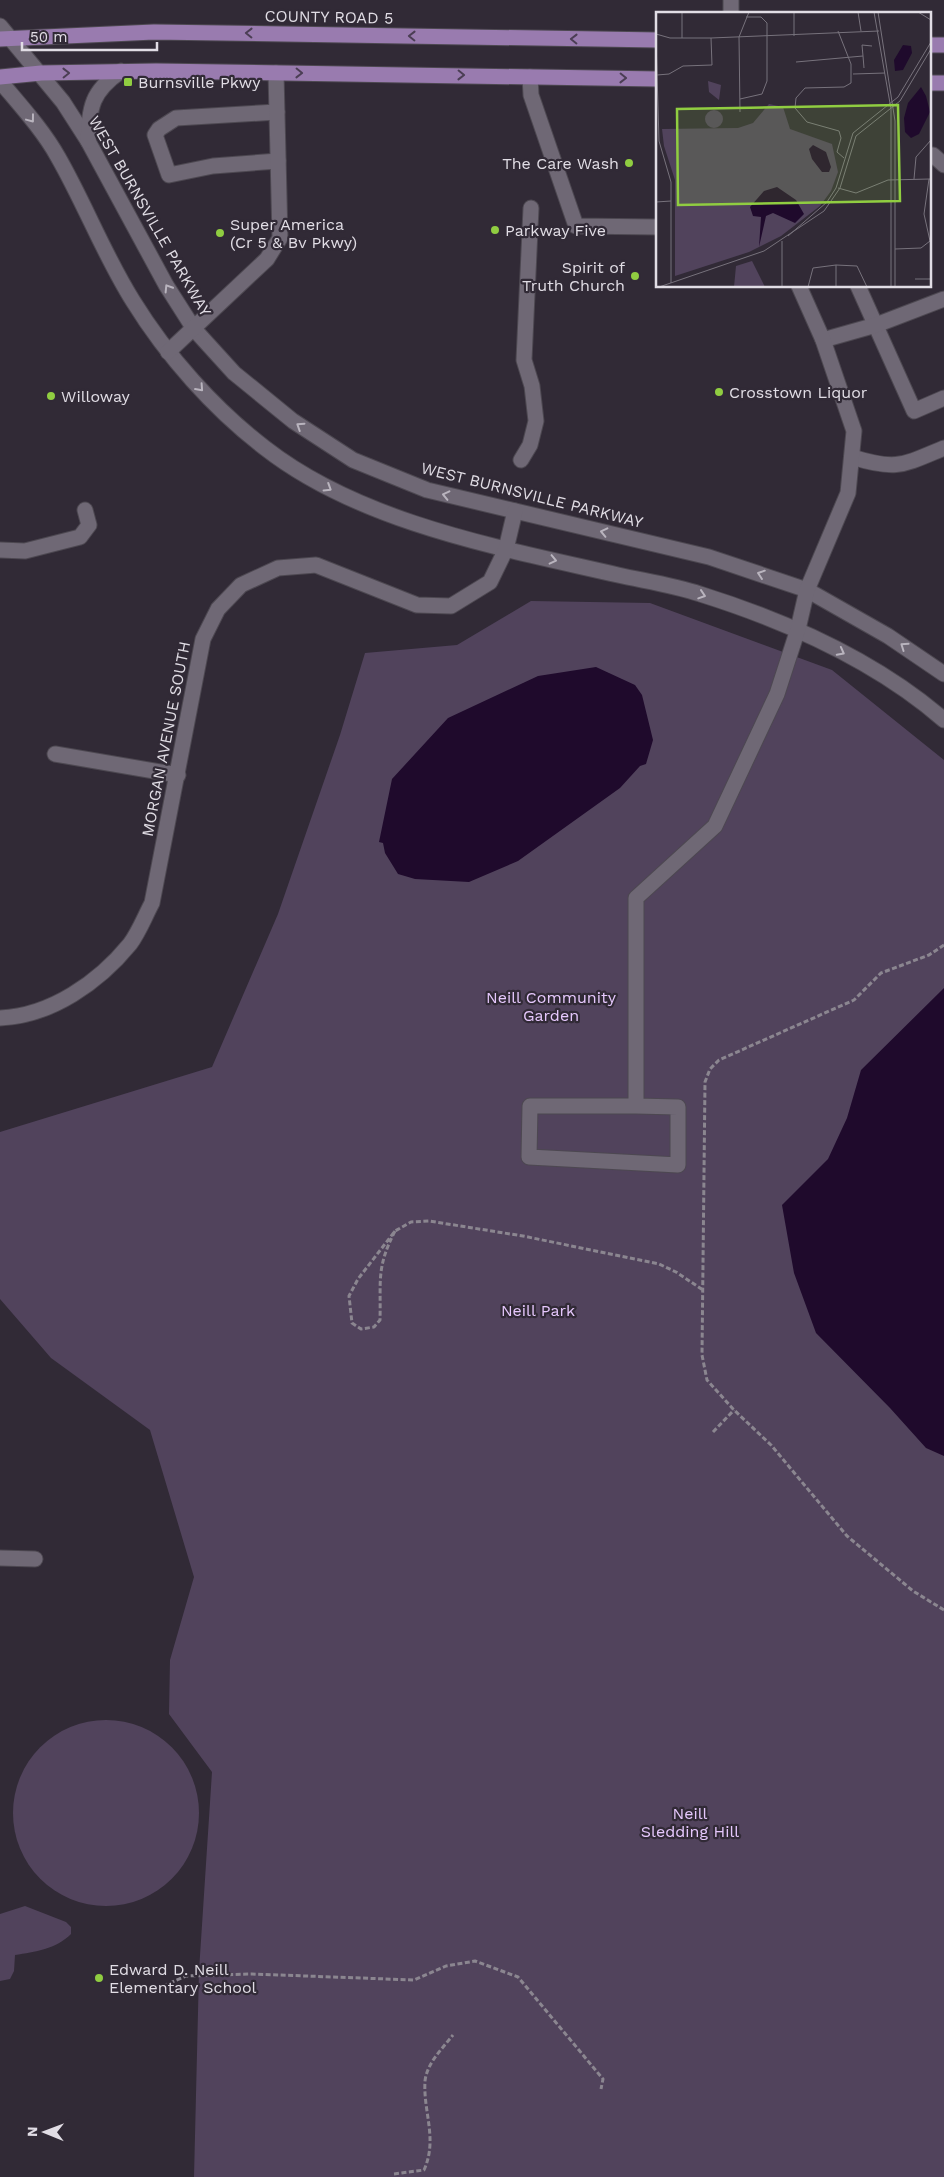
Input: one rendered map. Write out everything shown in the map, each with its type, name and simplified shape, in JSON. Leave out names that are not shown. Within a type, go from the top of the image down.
[{"type":"main road","name":"COUNTY ROAD 5","points":[[6,39],[154,32],[656,40]]},
{"type":"main road","points":[[0,77],[41,73],[121,71],[656,78]]},
{"type":"street","name":"WEST BURNSVILLE PARKWAY","points":[[0,26],[6,39],[41,73],[88,141],[166,285],[194,328],[234,373],[292,421],[353,460],[427,490],[709,557],[807,590],[888,636],[944,674]]},
{"type":"street","points":[[88,141],[90,115],[95,98],[104,83],[121,71]]},
{"type":"street","points":[[168,352],[267,259],[280,238],[276,73]]},
{"type":"street","points":[[530,77],[531,95],[576,226],[656,227]]},
{"type":"street","points":[[0,81],[30,117],[58,156],[116,271],[134,302],[168,352],[204,393],[265,449],[337,493],[414,523],[506,549],[698,593],[798,629],[870,667],[944,720]]},
{"type":"street","points":[[277,112],[176,118],[159,129],[156,135],[169,175],[213,166],[278,161]]},
{"type":"street","points":[[932,155],[944,165]]},
{"type":"street","points":[[521,460],[530,445],[536,421],[532,386],[524,360],[531,208]]},
{"type":"street","points":[[636,1106],[636,898],[715,826],[777,694],[798,629],[807,590],[848,493],[854,431],[823,340],[800,288]]},
{"type":"street","points":[[859,288],[914,411],[944,398]]},
{"type":"street","points":[[823,340],[876,325],[944,299]]},
{"type":"street","points":[[852,457],[877,465],[901,466],[944,448]]},
{"type":"street","points":[[0,550],[25,551],[80,537],[89,525],[85,510]]},
{"type":"street","name":"MORGAN AVENUE SOUTH","points":[[0,1018],[11,1017],[59,1002],[101,975],[131,942],[152,903],[203,639],[218,609],[241,585],[278,568],[316,565],[417,605],[450,606],[490,582],[506,549],[515,511]]},
{"type":"street","points":[[55,754],[178,775]]},
{"type":"street","points":[[530,1106],[636,1106],[678,1107],[678,1165],[529,1158],[530,1106]]},
{"type":"street","points":[[0,1558],[35,1559]]},
{"type":"path","points":[[944,945],[929,955],[881,973],[854,1000],[719,1060],[710,1069],[705,1082],[702,1355],[707,1380],[734,1410],[771,1445],[847,1536],[913,1591],[944,1610]]},
{"type":"path","points":[[395,1231],[383,1253],[379,1276],[380,1320],[374,1327],[361,1329],[352,1323],[349,1296],[358,1279],[395,1231],[411,1222],[429,1221],[523,1236],[659,1264],[676,1272],[703,1290]]},
{"type":"path","points":[[713,1432],[734,1410]]},
{"type":"path","points":[[150,1992],[186,1976],[252,1974],[414,1980],[446,1966],[475,1961],[518,1977],[603,2079],[601,2089]]},
{"type":"path","points":[[394,2174],[424,2170],[430,2156],[425,2081],[432,2060],[453,2035]]},
{"type":"green space","name":"Neill Park","points":[[531,601],[650,603],[832,670],[944,760],[944,2177],[194,2177],[199,1971],[212,1772],[169,1714],[170,1660],[194,1577],[150,1430],[51,1358],[0,1299],[0,1132],[212,1067],[278,914],[340,735],[365,653],[457,645]]},
{"type":"green space","points":[[106,1720],[142,1727],[172,1747],[192,1777],[199,1813],[192,1849],[172,1879],[142,1899],[106,1906],[70,1899],[40,1879],[20,1849],[13,1813],[20,1777],[40,1747],[70,1727]]},
{"type":"green space","points":[[25,1906],[66,1922],[71,1927],[71,1934],[52,1946],[38,1951],[15,1955],[14,1971],[10,1979],[0,1981],[0,1914]]},
{"type":"shaded area","points":[[596,667],[635,685],[642,695],[653,740],[646,764],[640,766],[620,788],[518,861],[469,882],[415,879],[398,874],[385,853],[383,843],[379,842],[392,779],[448,718],[538,676]]},
{"type":"shaded area","points":[[944,988],[944,1456],[926,1448],[890,1408],[816,1333],[794,1273],[782,1205],[828,1159],[847,1118],[861,1070]]},
{"type":"place","name":"Burnsville Pkwy","points":[[128,82]]},
{"type":"place","name":"The Care Wash","points":[[629,163]]},
{"type":"place","name":"Parkway Five","points":[[495,230]]},
{"type":"place","name":"Super America (Cr 5 & Bv Pkwy)","points":[[220,233]]},
{"type":"place","name":"Spirit of Truth Church","points":[[635,276]]},
{"type":"place","name":"Crosstown Liquor","points":[[719,392]]},
{"type":"place","name":"Willoway","points":[[51,396]]},
{"type":"place","name":"Edward D. Neill Elementary School","points":[[99,1978]]},
{"type":"park label","name":"Neill Community Garden","points":[[551,1006]]},
{"type":"park label","name":"Neill Sledding Hill","points":[[690,1822]]}]
